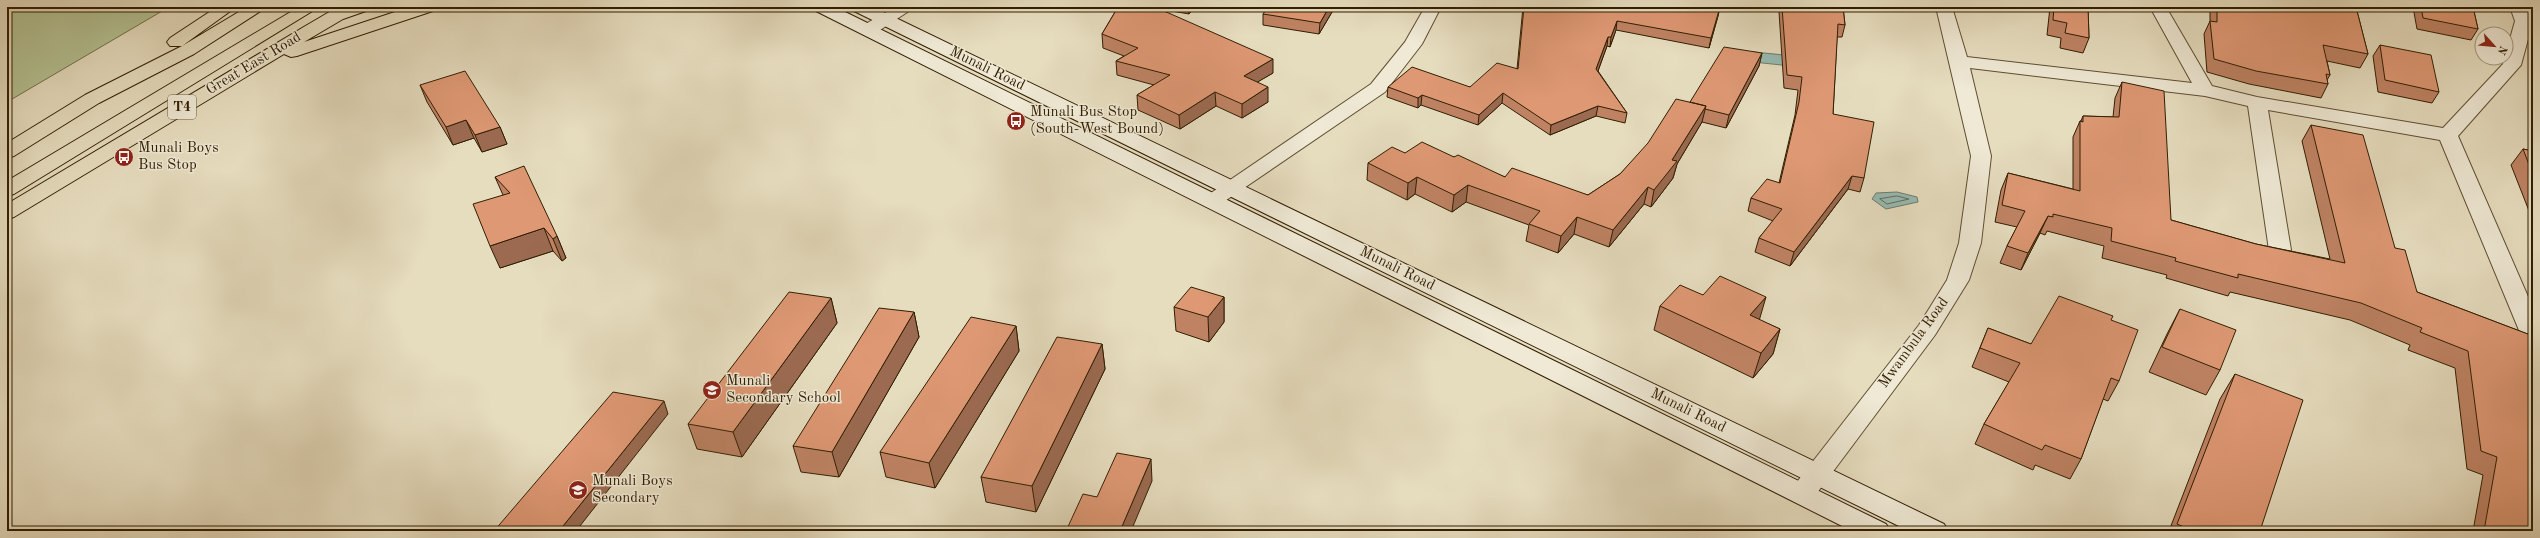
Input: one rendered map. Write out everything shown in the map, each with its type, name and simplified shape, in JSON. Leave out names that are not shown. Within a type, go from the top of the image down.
[{"type":"main road","points":[[92,99],[228,7]]},
{"type":"main road","name":"Great East Road","points":[[7,152],[92,99],[188,50],[278,13],[311,7]]},
{"type":"main road","name":"Great East Road","points":[[7,213],[337,15],[360,7]]},
{"type":"main road","points":[[252,65],[426,7]]},
{"type":"main road","name":"Great East Road","points":[[7,173],[278,13]]},
{"type":"main road","name":"Great East Road","points":[[7,190],[278,13]]},
{"type":"street","name":"Munali Road","points":[[822,7],[1876,531]]},
{"type":"street","name":"Munali Road","points":[[860,7],[1934,531]]},
{"type":"street","points":[[868,30],[907,7]]},
{"type":"street","points":[[1212,201],[1378,88],[1413,44],[1433,7]]},
{"type":"street","name":"Mwambula Road","points":[[1802,494],[1816,473],[1927,330],[1958,280],[1970,243],[1981,156],[1959,61],[1944,7]]},
{"type":"street","points":[[2158,7],[2205,90]]},
{"type":"street","points":[[2448,136],[2512,64],[2524,21],[2518,7]]},
{"type":"street","points":[[1959,61],[2205,90],[2257,103],[2448,136]]},
{"type":"street","points":[[2257,103],[2280,250]]},
{"type":"street","points":[[2448,136],[2533,335]]},
{"type":"green space","points":[[7,7],[169,7],[7,102]]},
{"type":"water","points":[[1754,52],[1784,55],[1791,66],[1753,62]]},
{"type":"water","points":[[1897,192],[1917,197],[1918,202],[1886,209],[1872,199],[1876,193]]},
{"type":"building","points":[[1118,7],[1155,7],[1273,59],[1244,76],[1268,87],[1242,104],[1215,92],[1179,115],[1137,95],[1170,75],[1116,61],[1138,48],[1102,34]]},
{"type":"building","points":[[1268,7],[1329,7],[1320,23],[1263,14]]},
{"type":"building","points":[[1524,7],[1720,7],[1711,38],[1617,21],[1611,37],[1608,37],[1596,69],[1627,113],[1598,106],[1551,125],[1503,93],[1479,115],[1422,95],[1418,98],[1388,87],[1412,67],[1470,87],[1497,63],[1518,69]]},
{"type":"building","points":[[1782,7],[1843,7],[1845,25],[1838,24],[1833,114],[1874,122],[1864,178],[1852,176],[1794,252],[1759,238],[1782,209],[1751,198],[1767,179],[1780,183],[1799,102],[1802,77],[1787,75]]},
{"type":"building","points":[[2054,7],[2088,7],[2089,38],[2065,33],[2067,23],[2053,20]]},
{"type":"building","points":[[2217,7],[2299,7],[2313,10],[2313,7],[2356,7],[2368,54],[2323,45],[2330,75],[2326,74],[2328,84],[2256,71],[2214,59],[2210,21],[2217,22]]},
{"type":"building","points":[[2421,7],[2473,7],[2477,26],[2474,26],[2474,28],[2423,18]]},
{"type":"building","points":[[2380,45],[2431,55],[2439,92],[2385,80]]},
{"type":"building","points":[[1724,47],[1762,53],[1729,115],[1705,109],[1706,106],[1690,102]]},
{"type":"building","points":[[465,71],[500,127],[475,135],[466,120],[446,127],[420,85]]},
{"type":"building","points":[[2122,82],[2164,91],[2171,220],[2256,244],[2345,263],[2311,125],[2363,135],[2395,248],[2405,250],[2417,292],[2533,336],[2533,531],[2484,531],[2497,457],[2481,451],[2468,351],[2420,332],[2422,328],[2361,303],[2238,274],[2238,278],[2175,261],[2176,258],[2111,241],[2112,228],[2053,214],[2053,217],[2048,216],[2028,253],[2007,246],[2025,211],[2002,205],[2008,173],[2080,191],[2080,121],[2083,122],[2083,116],[2119,117]]},
{"type":"building","points":[[1676,99],[1706,106],[1672,160],[1677,161],[1654,190],[1648,187],[1613,230],[1577,217],[1561,236],[1529,224],[1540,211],[1468,185],[1454,195],[1417,177],[1408,183],[1368,163],[1392,147],[1405,153],[1422,142],[1454,157],[1458,155],[1505,177],[1512,168],[1588,195],[1620,174],[1648,143]]},
{"type":"building","points":[[2523,149],[2533,151],[2533,175]]},
{"type":"building","points":[[524,166],[557,236],[553,239],[544,228],[490,246],[473,204],[510,193],[495,177]]},
{"type":"building","points":[[1720,276],[1766,297],[1750,315],[1780,329],[1761,353],[1660,306],[1680,285],[1703,295]]},
{"type":"building","points":[[1191,287],[1224,297],[1208,317],[1174,307]]},
{"type":"building","points":[[789,292],[831,298],[733,432],[688,424]]},
{"type":"building","points":[[2059,296],[2113,316],[2111,320],[2138,330],[2119,381],[2111,378],[2081,459],[2045,445],[2042,450],[1984,424],[2020,363],[1980,348],[1988,328],[2031,344]]},
{"type":"building","points":[[879,308],[914,312],[832,452],[793,446]]},
{"type":"building","points":[[2180,309],[2236,330],[2220,370],[2162,347]]},
{"type":"building","points":[[971,317],[1016,326],[929,463],[880,452]]},
{"type":"building","points":[[1057,337],[1102,344],[1032,486],[981,477]]},
{"type":"building","points":[[2235,374],[2303,400],[2260,531],[2193,531],[2177,524]]},
{"type":"building","points":[[613,392],[664,401],[559,531],[494,531]]},
{"type":"building","points":[[1117,453],[1151,459],[1120,531],[1066,531],[1083,494],[1097,497]]},
{"type":"place","name":"Munali Bus Stop (South-West Bound)","points":[[1016,121]]},
{"type":"place","name":"Munali Boys Bus Stop","points":[[124,157]]},
{"type":"place","name":"Munali Secondary School","points":[[712,390]]},
{"type":"place","name":"Munali Boys Secondary","points":[[578,490]]}]
